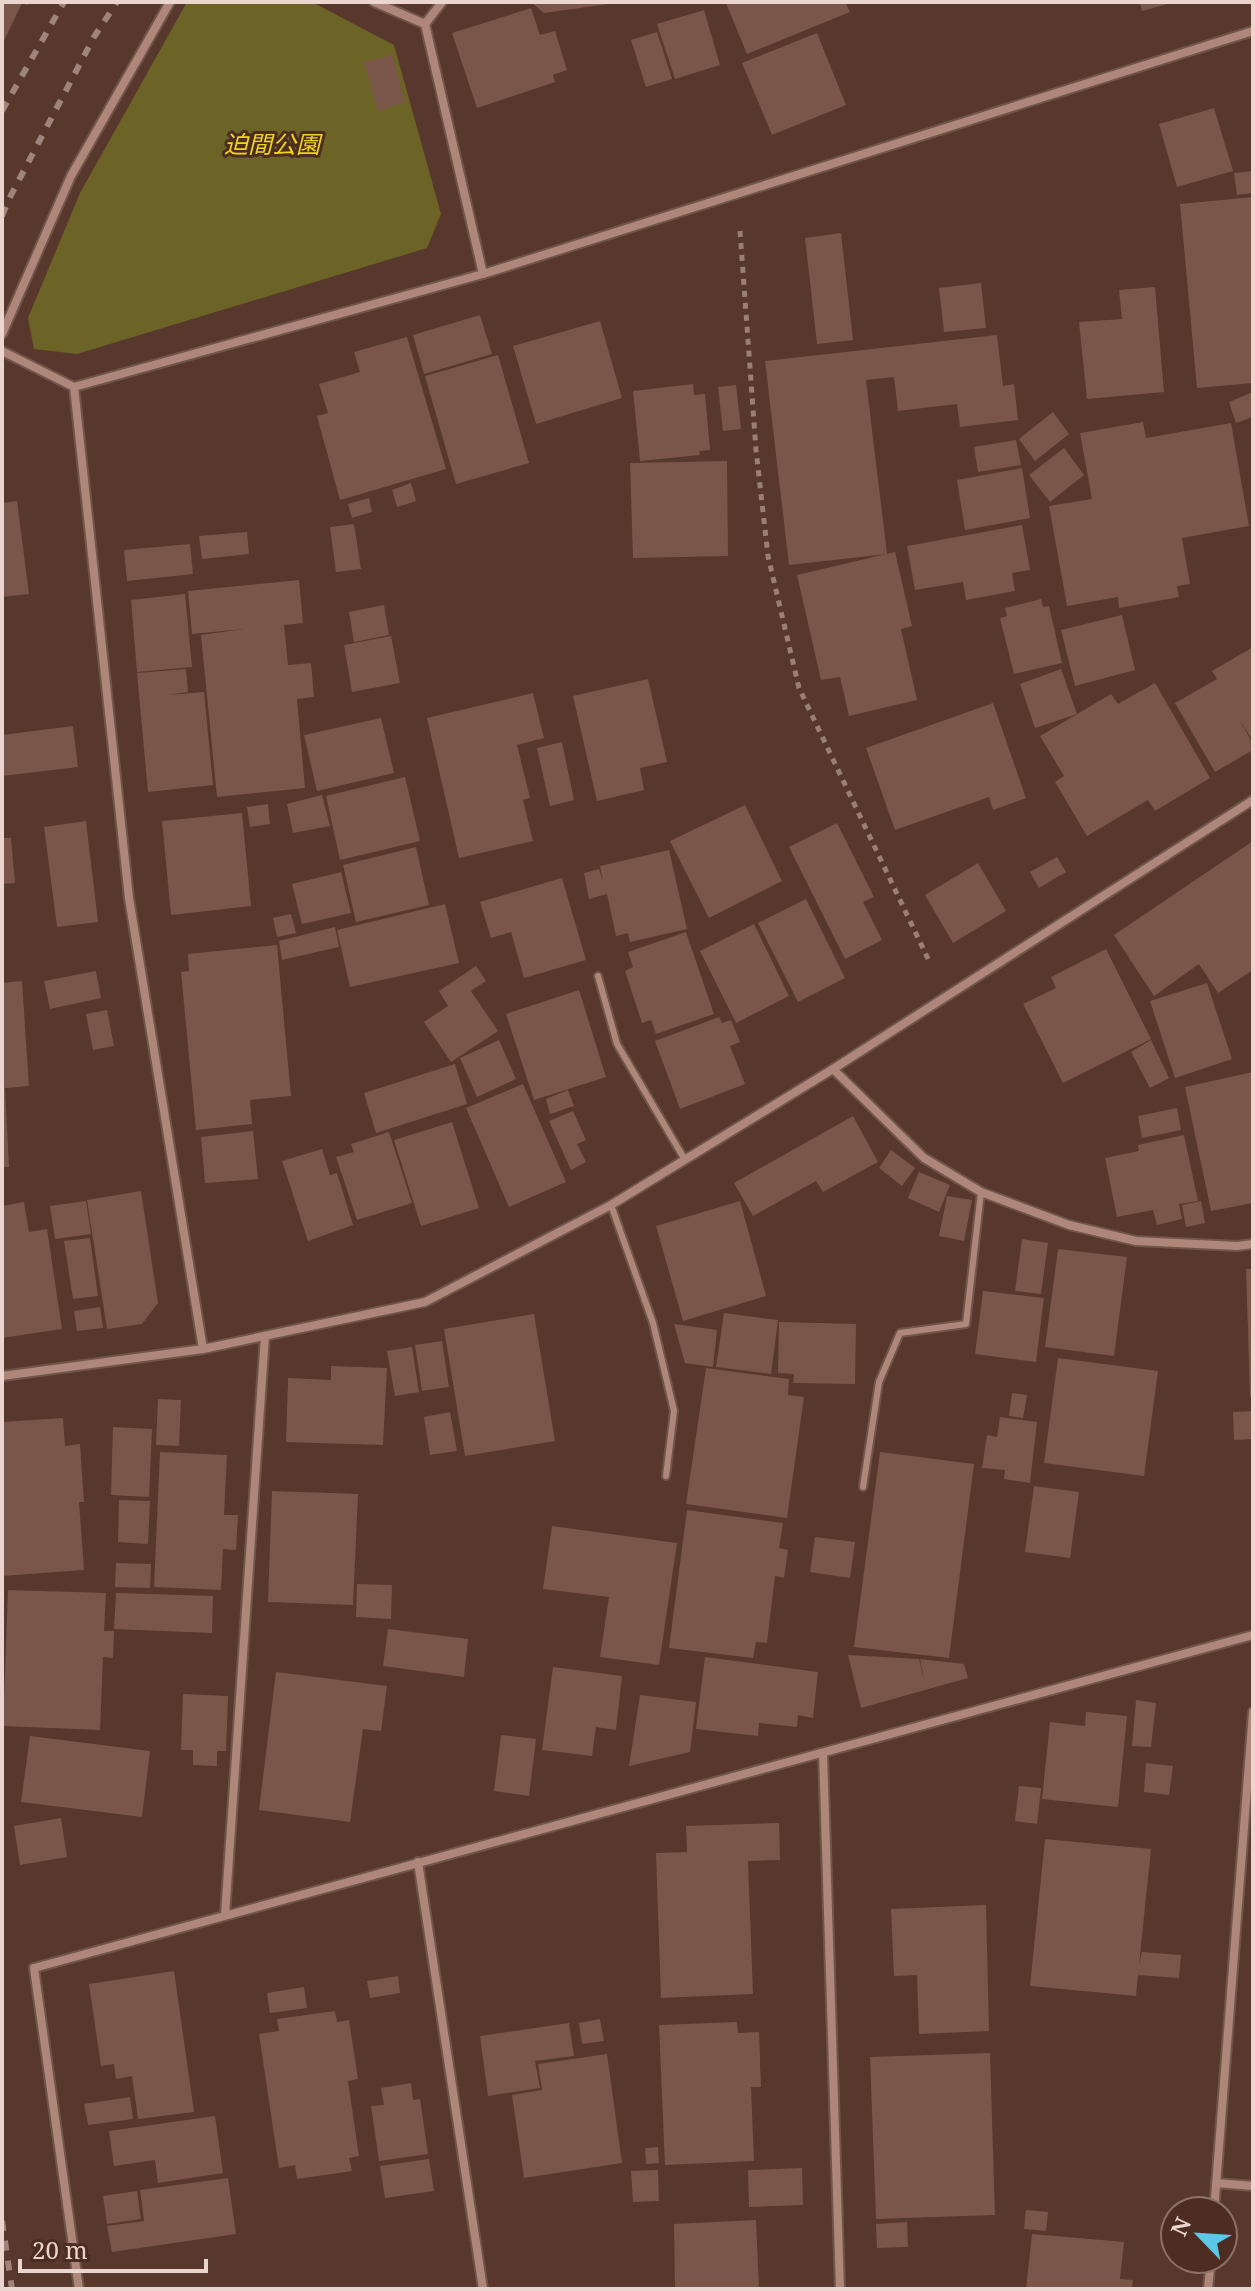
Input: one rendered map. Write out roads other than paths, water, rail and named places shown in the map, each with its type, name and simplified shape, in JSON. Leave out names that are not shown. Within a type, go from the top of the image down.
[{"type":"street","points":[[2,334],[71,176],[170,2]]},
{"type":"street","points":[[374,2],[425,24]]},
{"type":"street","points":[[425,24],[442,2]]},
{"type":"street","points":[[425,24],[483,274]]},
{"type":"street","points":[[2,351],[74,387],[483,274],[1253,31]]},
{"type":"street","points":[[74,387],[129,898],[203,1349]]},
{"type":"street","points":[[2,1376],[203,1349],[425,1302],[611,1205],[833,1069],[1253,800]]},
{"type":"street","points":[[833,1069],[924,1158],[981,1192],[1069,1225],[1136,1241],[1237,1246],[1253,1244]]},
{"type":"street","points":[[225,1915],[265,1336]]},
{"type":"street","points":[[79,2289],[34,1968],[1253,1635]]},
{"type":"street","points":[[1215,2195],[1253,1712]]},
{"type":"street","points":[[823,1753],[840,2289]]},
{"type":"street","points":[[418,1862],[483,2289]]},
{"type":"street","points":[[1216,2183],[1253,2186]]},
{"type":"lane","points":[[598,976],[617,1044],[685,1160]]},
{"type":"lane","points":[[863,1487],[879,1382],[900,1333],[966,1324],[981,1192]]},
{"type":"lane","points":[[611,1205],[653,1323],[674,1411],[666,1476]]},
{"type":"railway","points":[[2,111],[64,2]]},
{"type":"railway","points":[[2,216],[94,37],[117,2]]},
{"type":"railway","points":[[2,2221],[12,2289]]},
{"type":"park label","name":"迫間公園","points":[[272,145]]}]
